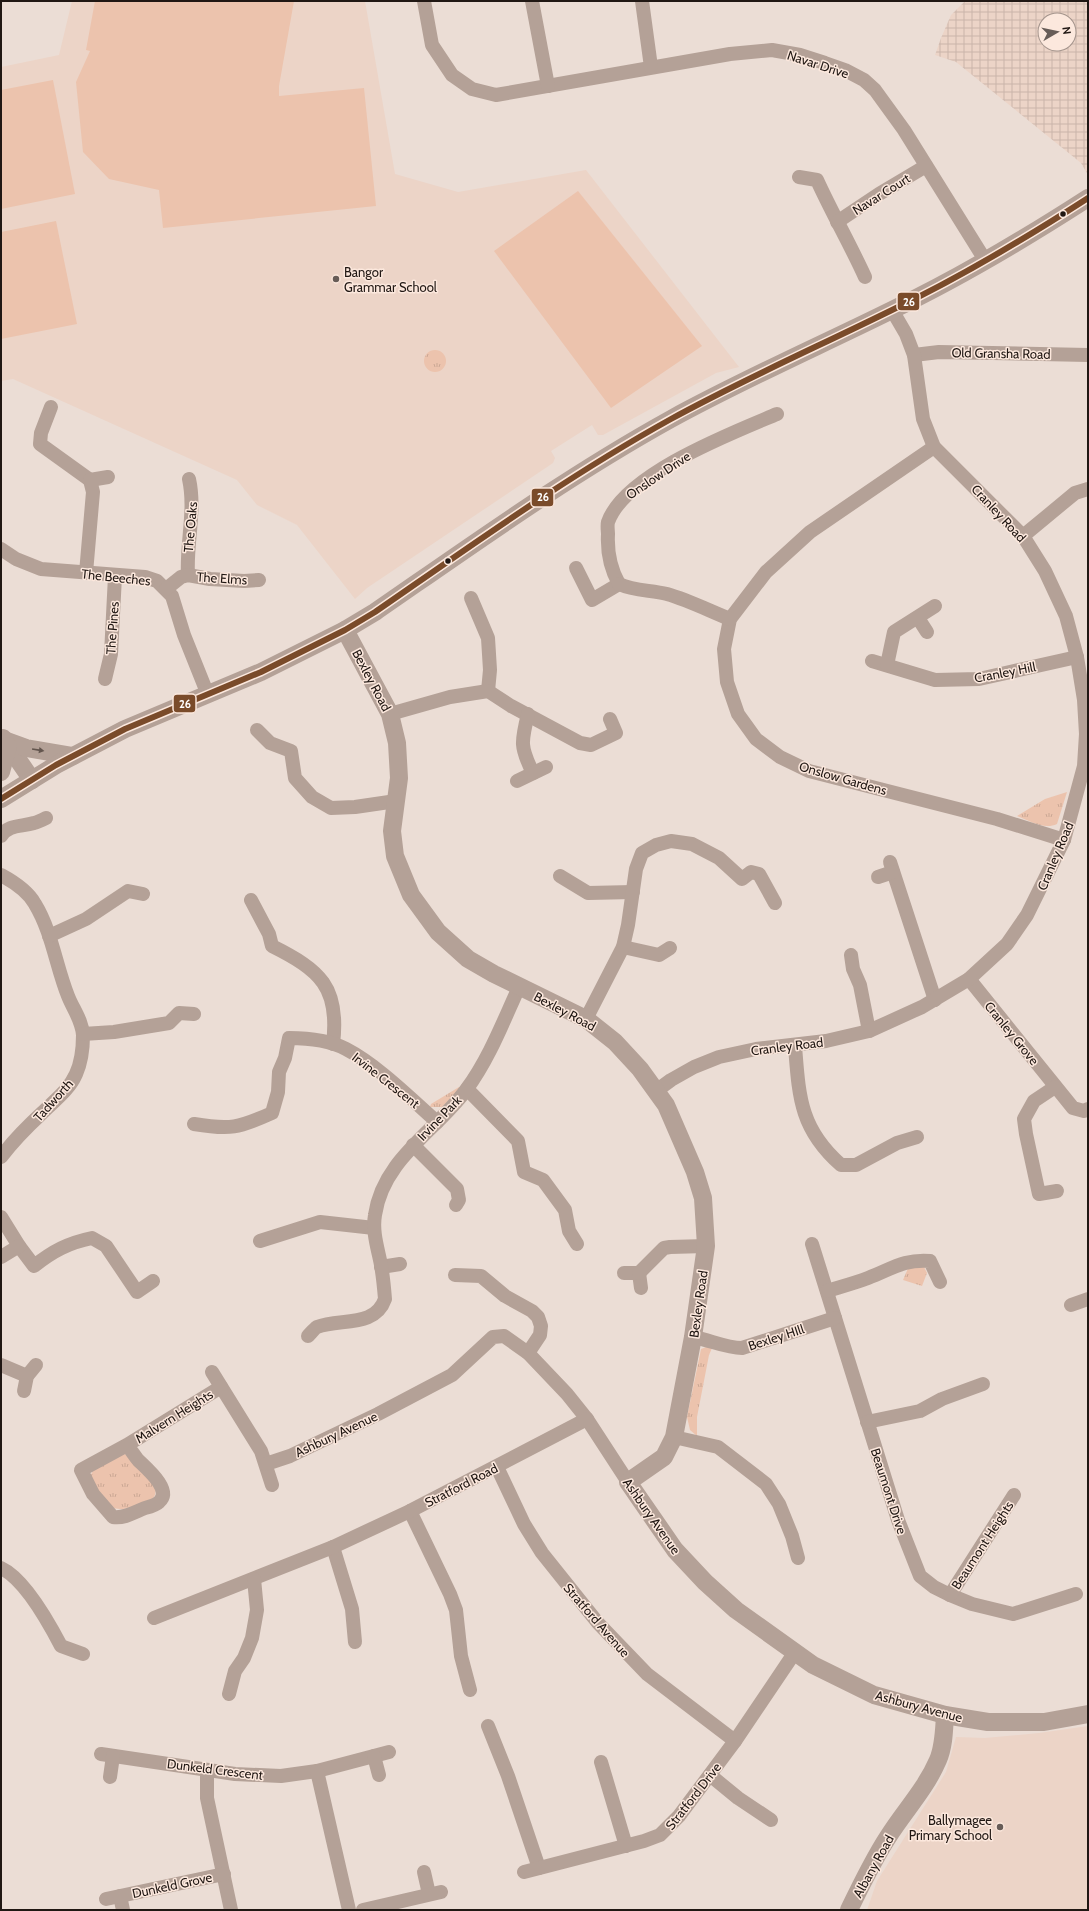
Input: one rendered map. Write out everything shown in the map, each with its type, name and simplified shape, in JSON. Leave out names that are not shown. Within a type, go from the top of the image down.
[{"type":"street","name":"Navar Drive","points":[[424,1],[432,45],[452,75],[472,89],[496,95],[730,54],[772,50],[800,55],[845,70],[864,80],[875,90],[904,130],[985,260]]},
{"type":"street","points":[[532,1],[548,86]]},
{"type":"street","points":[[642,1],[652,67]]},
{"type":"street","name":"Navar Court","points":[[837,222],[879,194],[926,166]]},
{"type":"street","name":"Navar Court","points":[[799,177],[817,180],[837,222],[853,249],[865,277]]},
{"type":"street","points":[[1,799],[73,756],[125,729],[262,672],[345,630],[376,612],[556,488],[670,420],[767,369],[892,310],[985,260],[1088,198]]},
{"type":"street","name":"Cranley Road","points":[[656,1091],[671,1080],[694,1067],[719,1057],[756,1048],[795,1046],[826,1041],[869,1030],[890,1023],[935,1000],[969,979],[1007,944],[1027,915],[1064,840],[1086,766],[1084,700],[1077,657],[1066,616],[1045,571],[1023,536],[934,446],[922,419],[914,355],[906,334],[892,310]]},
{"type":"street","name":"Old Gransha Road","points":[[914,355],[939,352],[1088,355]]},
{"type":"street","points":[[51,407],[41,433],[40,444],[90,480],[92,492],[86,573]]},
{"type":"street","name":"Onslow Drive","points":[[619,584],[612,571],[607,550],[608,523],[623,499],[654,475],[696,449],[777,414]]},
{"type":"street","name":"Onslow Gardens","points":[[934,446],[810,532],[766,572],[730,619],[724,649],[727,682],[738,714],[756,739],[780,757],[808,771],[997,819],[1064,840]]},
{"type":"street","points":[[90,480],[108,477]]},
{"type":"street","name":"The Oaks","points":[[188,575],[187,560],[192,494],[189,480]]},
{"type":"street","points":[[1023,536],[1076,493],[1088,489]]},
{"type":"street","name":"The Beeches","points":[[1,550],[16,559],[41,569],[115,576],[145,577],[157,581],[166,589],[176,604],[184,635],[208,695]]},
{"type":"street","points":[[576,568],[592,600],[619,584],[629,589],[648,590],[668,594],[730,619]]},
{"type":"street","name":"The Elms","points":[[166,589],[182,577],[188,575],[230,580],[259,580]]},
{"type":"street","name":"The Pines","points":[[105,679],[112,654],[115,576]]},
{"type":"street","points":[[471,598],[488,638],[490,670],[488,691]]},
{"type":"street","points":[[887,665],[894,632],[935,606]]},
{"type":"street","points":[[918,618],[927,632]]},
{"type":"street","name":"Bexley Road","points":[[345,630],[390,714],[397,742],[399,778],[392,831],[395,856],[411,895],[438,932],[474,962],[519,987],[586,1019],[615,1042],[656,1091],[678,1131],[695,1172],[703,1198],[706,1246],[694,1337],[674,1437],[664,1457],[628,1482]]},
{"type":"street","name":"Cranley Hill","points":[[872,661],[935,680],[979,679],[1077,657]]},
{"type":"street","points":[[390,714],[450,697],[488,691],[580,743],[591,745],[616,733],[610,719]]},
{"type":"street","points":[[517,781],[540,770],[525,756],[522,742],[528,714]]},
{"type":"street","points":[[256,730],[270,743],[291,751],[295,778],[312,797],[331,808],[355,807],[396,801]]},
{"type":"street","points":[[4,740],[26,748],[73,756]]},
{"type":"street","points":[[1,772],[4,740]]},
{"type":"street","points":[[4,740],[32,780]]},
{"type":"street","points":[[1,836],[12,827],[33,824],[46,818]]},
{"type":"street","points":[[586,1019],[623,947],[636,869],[642,853],[656,845],[671,841],[692,844],[719,858],[742,878],[751,872],[759,874],[775,903]]},
{"type":"street","points":[[878,877],[892,867],[935,1000]]},
{"type":"street","name":"Tadworth","points":[[1,875],[25,891],[35,904],[49,936],[68,996],[79,1020],[83,1034],[82,1053],[77,1072],[66,1090],[1,1156]]},
{"type":"street","points":[[560,876],[588,893],[633,892]]},
{"type":"street","points":[[49,936],[86,919],[128,891],[143,894]]},
{"type":"street","points":[[251,900],[269,934],[272,946],[310,968],[330,992],[334,1002],[335,1016],[333,1044]]},
{"type":"street","points":[[623,947],[659,955],[670,948]]},
{"type":"street","points":[[851,955],[853,969],[860,984],[869,1030]]},
{"type":"street","name":"Cranley Grove","points":[[969,979],[1073,1108],[1084,1111],[1088,1109]]},
{"type":"street","name":"Irvine Park","points":[[308,1336],[316,1328],[356,1321],[376,1314],[382,1307],[385,1298],[374,1228],[375,1214],[384,1187],[398,1164],[413,1145],[451,1109],[467,1089],[484,1063],[519,987]]},
{"type":"street","points":[[83,1034],[114,1032],[169,1023],[179,1013],[194,1014]]},
{"type":"street","name":"Irvine Crescent","points":[[194,1124],[220,1128],[245,1125],[272,1113],[278,1092],[279,1072],[285,1058],[289,1038],[304,1038],[333,1044],[346,1049],[366,1061],[437,1122]]},
{"type":"street","points":[[795,1046],[798,1088],[808,1124],[816,1140],[827,1153],[841,1165],[856,1165],[897,1143],[917,1136]]},
{"type":"street","points":[[1055,1086],[1034,1101],[1024,1119],[1039,1194],[1057,1191]]},
{"type":"street","points":[[467,1089],[518,1141],[524,1172],[543,1180],[565,1210],[569,1231],[577,1244]]},
{"type":"street","points":[[413,1145],[457,1189],[459,1200],[456,1205]]},
{"type":"street","points":[[1,1217],[19,1246],[34,1266],[50,1254],[72,1242],[92,1238],[106,1246],[137,1292],[154,1281]]},
{"type":"street","points":[[260,1241],[320,1222],[374,1228]]},
{"type":"street","name":"Beaumont Drive","points":[[812,1244],[898,1520],[920,1576],[934,1588],[950,1596],[972,1604],[1013,1614],[1076,1594]]},
{"type":"street","points":[[1,1257],[19,1246]]},
{"type":"street","points":[[624,1273],[639,1273],[664,1248],[670,1246],[706,1246]]},
{"type":"street","points":[[827,1291],[869,1278],[900,1263],[920,1260],[930,1261],[940,1282]]},
{"type":"street","points":[[381,1267],[400,1264]]},
{"type":"street","points":[[639,1273],[641,1288]]},
{"type":"street","points":[[455,1275],[481,1276],[505,1296],[532,1311],[538,1317],[541,1326],[540,1335],[528,1353]]},
{"type":"street","points":[[1071,1305],[1088,1299]]},
{"type":"street","name":"Bexley HIll","points":[[694,1337],[708,1339],[733,1348],[742,1348],[835,1318]]},
{"type":"street","name":"Ashbury Avenue","points":[[266,1464],[290,1456],[378,1414],[452,1375],[493,1337],[504,1336],[528,1353],[563,1389],[587,1419],[675,1550],[705,1582],[736,1610],[813,1665],[874,1695],[945,1715],[988,1722],[1044,1722],[1088,1714]]},
{"type":"street","points":[[1,1365],[27,1376]]},
{"type":"street","points":[[24,1390],[27,1376],[36,1365]]},
{"type":"street","points":[[212,1372],[261,1451],[272,1485]]},
{"type":"street","points":[[867,1422],[920,1411],[942,1399],[982,1384]]},
{"type":"street","name":"Malvern Heights","points":[[128,1445],[137,1458],[157,1479],[163,1496],[159,1503],[119,1518],[113,1517],[108,1513],[93,1494],[81,1470],[128,1445],[221,1387]]},
{"type":"street","name":"Stratford Road","points":[[154,1618],[332,1547],[410,1511],[587,1419]]},
{"type":"street","points":[[674,1437],[718,1447],[766,1484],[779,1504],[792,1536],[798,1558]]},
{"type":"street","name":"Stratford Avenue","points":[[497,1467],[524,1524],[542,1553],[598,1623],[647,1674],[735,1741]]},
{"type":"street","name":"Beaumont Heights","points":[[950,1596],[1014,1496]]},
{"type":"street","points":[[410,1511],[450,1594],[456,1610],[461,1656],[470,1690]]},
{"type":"street","points":[[332,1547],[352,1609],[355,1642]]},
{"type":"street","points":[[1,1568],[20,1584],[46,1617],[61,1646],[83,1654]]},
{"type":"street","points":[[229,1694],[235,1671],[244,1658],[252,1638],[257,1610],[254,1579]]},
{"type":"street","name":"Stratford Drive","points":[[524,1872],[626,1846],[660,1835],[679,1816],[710,1775],[735,1741],[795,1652]]},
{"type":"street","name":"Albany Road","points":[[849,1910],[866,1873],[888,1836],[920,1795],[938,1759],[943,1740],[945,1715]]},
{"type":"street","points":[[488,1726],[508,1776],[539,1868]]},
{"type":"street","name":"Dunkeld Crescent","points":[[110,1777],[107,1755],[235,1774],[281,1776],[317,1771],[389,1752]]},
{"type":"street","points":[[374,1756],[379,1776]]},
{"type":"street","points":[[601,1762],[626,1846]]},
{"type":"street","points":[[207,1770],[207,1798],[231,1910]]},
{"type":"street","points":[[317,1771],[349,1910]]},
{"type":"street","points":[[710,1775],[738,1798],[771,1820]]},
{"type":"street","points":[[363,1910],[435,1893],[424,1872]]},
{"type":"street","name":"Dunkeld Grove","points":[[123,1910],[113,1897],[224,1874]]},
{"type":"shaded area","name":"Bangor Grammar School","points":[[72,1],[365,1],[395,174],[458,192],[586,170],[739,367],[716,373],[603,435],[598,435],[592,425],[551,451],[555,458],[553,463],[367,588],[355,599],[297,525],[257,505],[237,480],[13,379],[1,381],[1,67],[59,55]]},
{"type":"shaded area","points":[[965,1],[1088,1],[1088,175],[1081,163],[956,62],[935,55],[951,15]]},
{"type":"shaded area","name":"Ballymagee Primary School","points":[[1088,1726],[1088,1910],[867,1910],[877,1881],[946,1772],[956,1737],[985,1738],[1039,1733]]},
{"type":"green space","points":[[95,1],[294,1],[279,86],[279,96],[364,88],[376,206],[163,228],[159,190],[109,179],[83,152],[76,82],[90,51],[86,50]]},
{"type":"green space","points":[[53,80],[75,194],[1,209],[1,90]]},
{"type":"green space","points":[[578,191],[702,346],[611,408],[494,251]]},
{"type":"green space","points":[[56,221],[77,324],[1,339],[1,232]]},
{"type":"green space","points":[[435,350],[443,353],[446,361],[443,369],[435,372],[427,369],[424,361],[427,353]]},
{"type":"green space","points":[[1067,792],[1057,824],[1052,826],[1042,825],[1017,816],[1045,799]]},
{"type":"green space","points":[[459,1087],[461,1088],[442,1107],[430,1107],[431,1104]]},
{"type":"green space","points":[[909,1266],[924,1267],[927,1273],[922,1286],[903,1280]]},
{"type":"green space","points":[[713,1346],[709,1355],[697,1417],[697,1436],[690,1430],[687,1417],[701,1349]]},
{"type":"green space","points":[[124,1454],[128,1455],[150,1478],[156,1489],[154,1497],[151,1500],[134,1507],[116,1509],[105,1501],[90,1477],[94,1468]]},
{"type":"transit line","name":"26","points":[[1,799],[56,765],[125,729],[261,672],[345,630],[375,612],[558,487],[633,441],[725,391],[915,299],[966,272],[1088,198]]},
{"type":"place","name":"Bangor Grammar School","points":[[336,279]]},
{"type":"place","name":"Ballymagee Primary School","points":[[1000,1827]]}]
